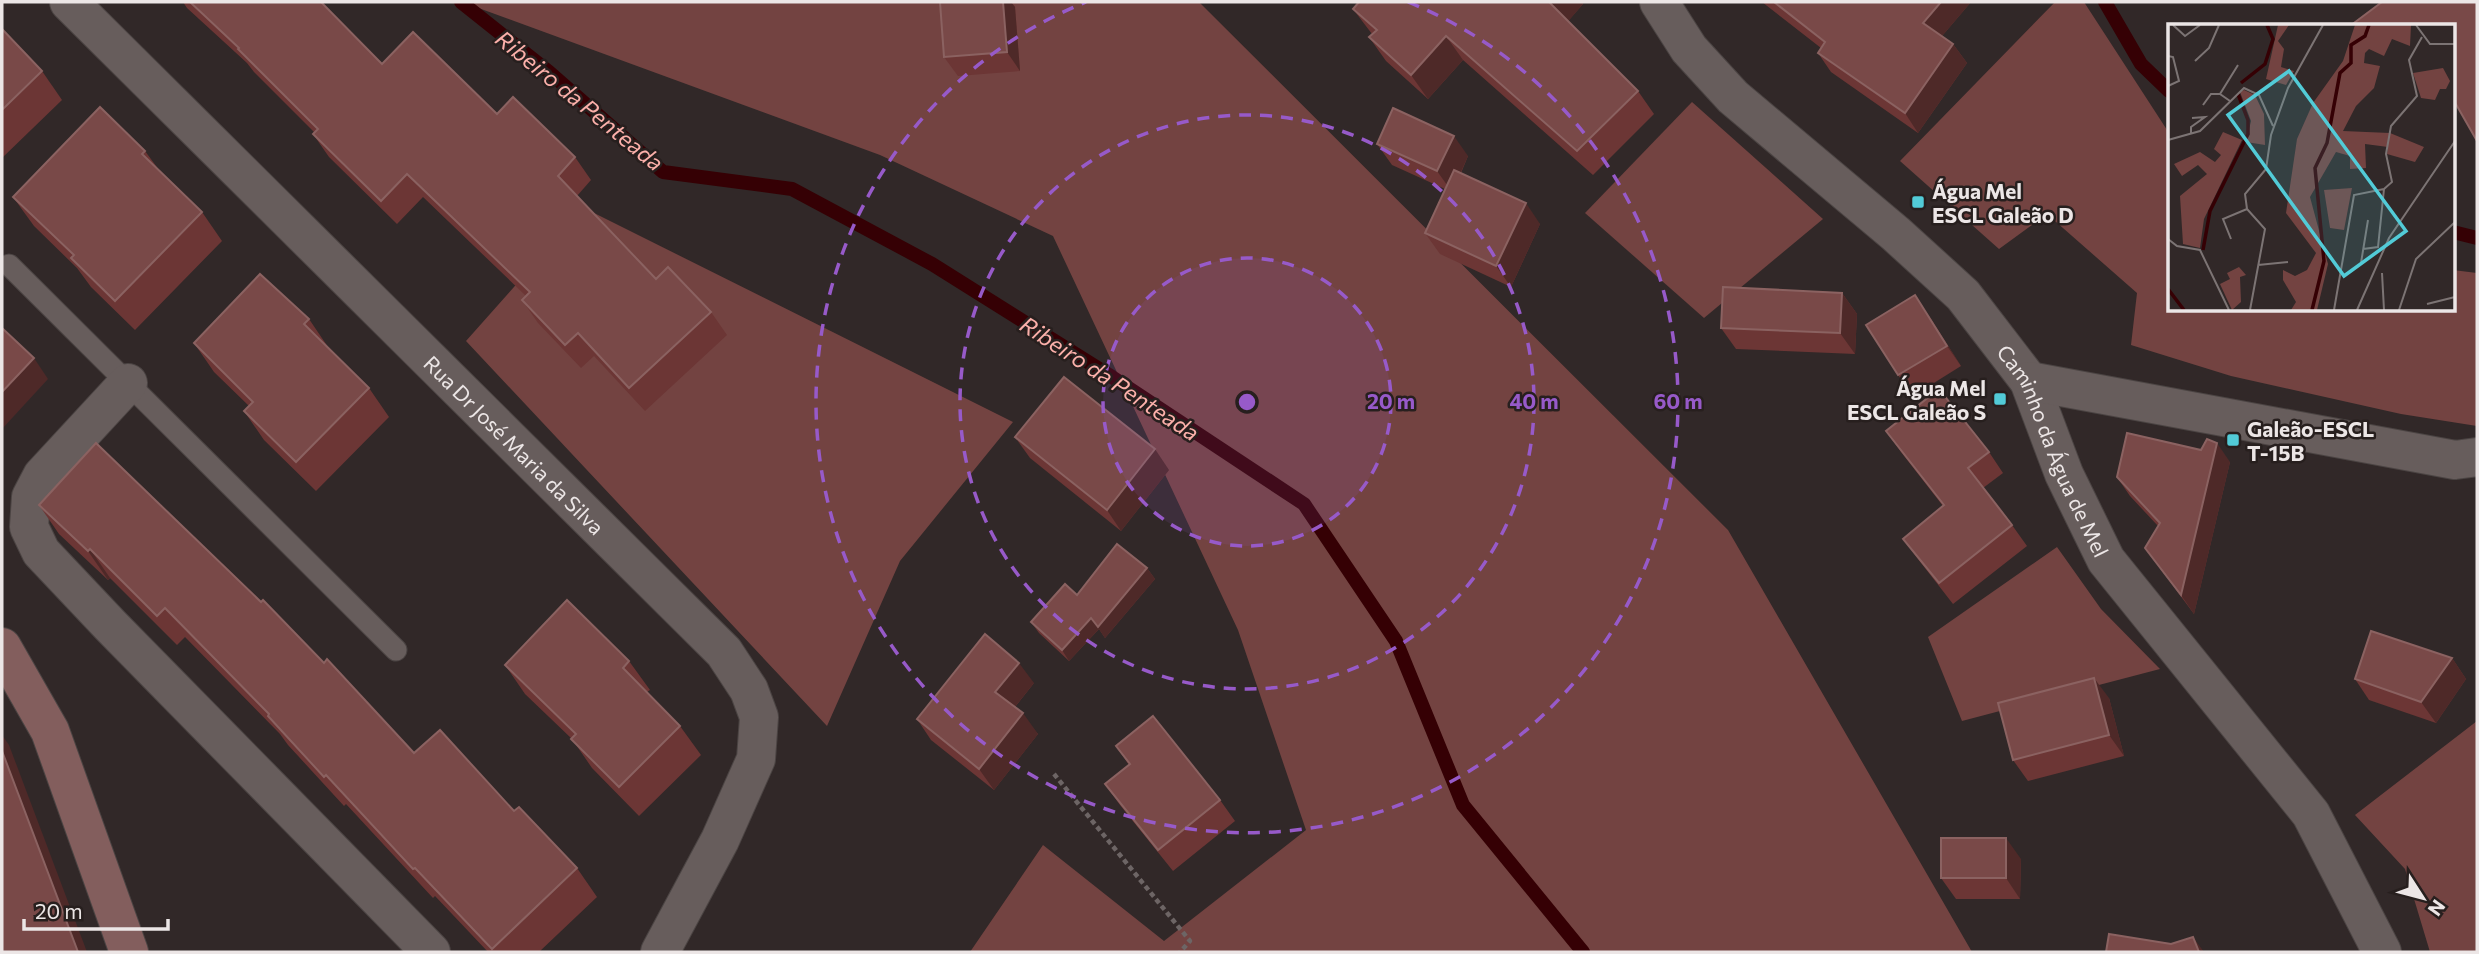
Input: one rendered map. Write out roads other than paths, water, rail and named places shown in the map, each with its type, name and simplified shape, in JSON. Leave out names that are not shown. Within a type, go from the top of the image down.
[{"type":"street","name":"Rua Dr José Maria da Silva","points":[[69,2],[724,652],[749,690],[759,717],[756,759],[720,840],[660,952]]},
{"type":"street","name":"Caminho da Água de Mel","points":[[1659,2],[1689,49],[1733,97],[1896,234],[1963,295],[2029,381],[2064,474],[2106,561],[2311,814],[2382,952]]},
{"type":"street","points":[[2029,381],[2455,460],[2477,457]]},
{"type":"street","points":[[128,383],[42,476],[31,497],[30,527],[41,552],[431,952]]},
{"type":"street","points":[[2,647],[50,731],[129,952]]},
{"type":"lane","points":[[9,265],[396,650]]},
{"type":"waterway","name":"Ribeiro da Penteada","points":[[461,2],[549,72],[663,172],[792,189],[932,264],[1112,377],[1304,504],[1396,641],[1463,805],[1583,952]]},
{"type":"waterway","name":"Ribeiro da Penteada","points":[[2105,2],[2141,64],[2168,90]]},
{"type":"waterway","name":"Ribeiro da Penteada","points":[[2454,232],[2477,238]]},
{"type":"place","name":"Água Mel ESCL Galeão D","points":[[1918,202]]},
{"type":"place","name":"Água Mel ESCL Galeão S","points":[[2000,399]]},
{"type":"place","name":"Galeão-ESCL T-15B","points":[[2233,440]]}]
